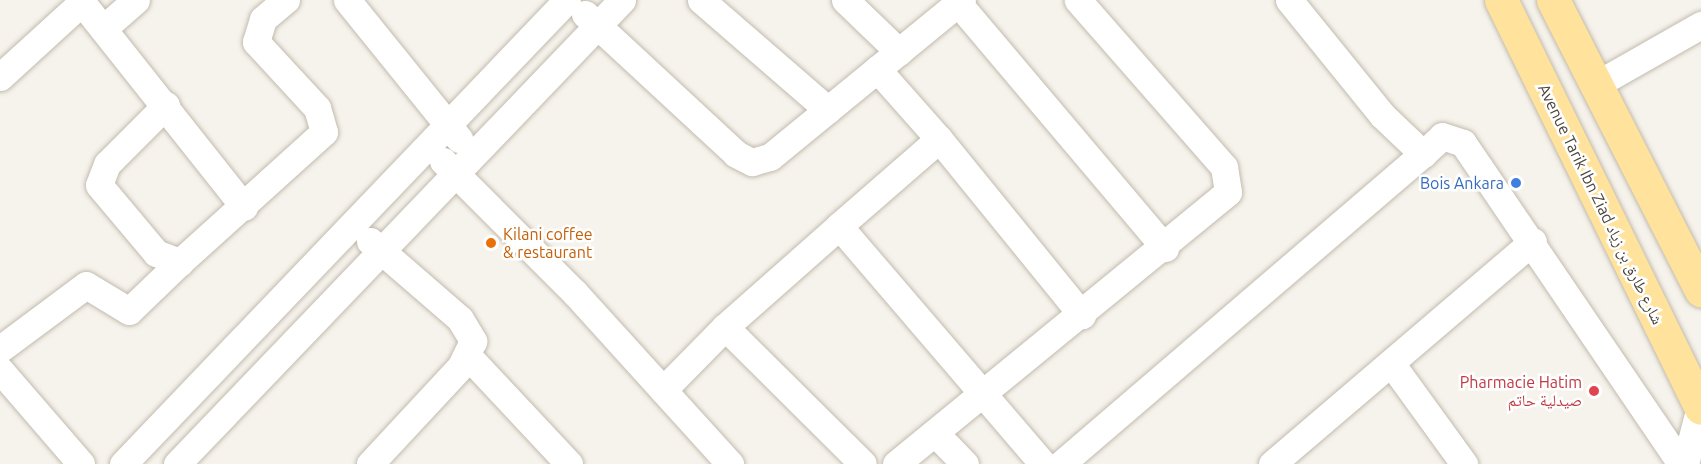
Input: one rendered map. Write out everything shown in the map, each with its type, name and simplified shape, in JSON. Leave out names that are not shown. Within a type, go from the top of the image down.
[{"type":"main road","name":"Avenue Tarik Ibn Ziad شارع طارق بن زياد","points":[[1502,0],[1701,408]]},
{"type":"main road","points":[[1553,0],[1597,84],[1693,255],[1701,291]]},
{"type":"street","points":[[105,27],[136,0]]},
{"type":"street","points":[[0,349],[86,285],[129,311],[324,132],[317,108],[256,42],[263,19],[286,0]]},
{"type":"street","points":[[347,0],[448,127],[465,163],[730,464]]},
{"type":"street","points":[[123,464],[428,149],[568,0],[744,159],[771,157],[960,2],[1165,248]]},
{"type":"street","points":[[177,464],[382,253],[622,0]]},
{"type":"street","points":[[701,0],[828,110]]},
{"type":"street","points":[[845,0],[899,52]]},
{"type":"street","points":[[896,464],[1225,200],[1229,177],[1078,0]]},
{"type":"street","points":[[1289,0],[1382,116],[1423,154]]},
{"type":"street","points":[[0,77],[81,1],[105,27],[244,207]]},
{"type":"street","points":[[1597,84],[1701,25]]},
{"type":"street","points":[[877,69],[939,139],[1082,315]]},
{"type":"street","points":[[166,105],[107,164],[99,185],[156,253],[180,262]]},
{"type":"street","points":[[1061,464],[1442,136],[1463,143],[1533,241],[1683,464]]},
{"type":"street","points":[[663,390],[725,327],[939,139]]},
{"type":"street","points":[[428,149],[465,163]]},
{"type":"street","points":[[354,226],[467,326],[473,340],[468,356],[370,464]]},
{"type":"street","points":[[839,226],[1043,464]]},
{"type":"street","points":[[1272,464],[1533,241]]},
{"type":"street","points":[[725,327],[863,464]]},
{"type":"street","points":[[468,356],[569,464]]},
{"type":"street","points":[[1391,363],[1464,464]]},
{"type":"street","points":[[0,370],[81,464]]},
{"type":"street","points":[[1683,464],[1701,408]]},
{"type":"street","points":[[935,433],[965,464]]},
{"type":"place","name":"Bois Ankara","points":[[1516,183]]},
{"type":"place","name":"Kilani coffee & restaurant","points":[[491,243]]},
{"type":"place","name":"Pharmacie Hatim صيدلية حاتم","points":[[1594,391]]}]
